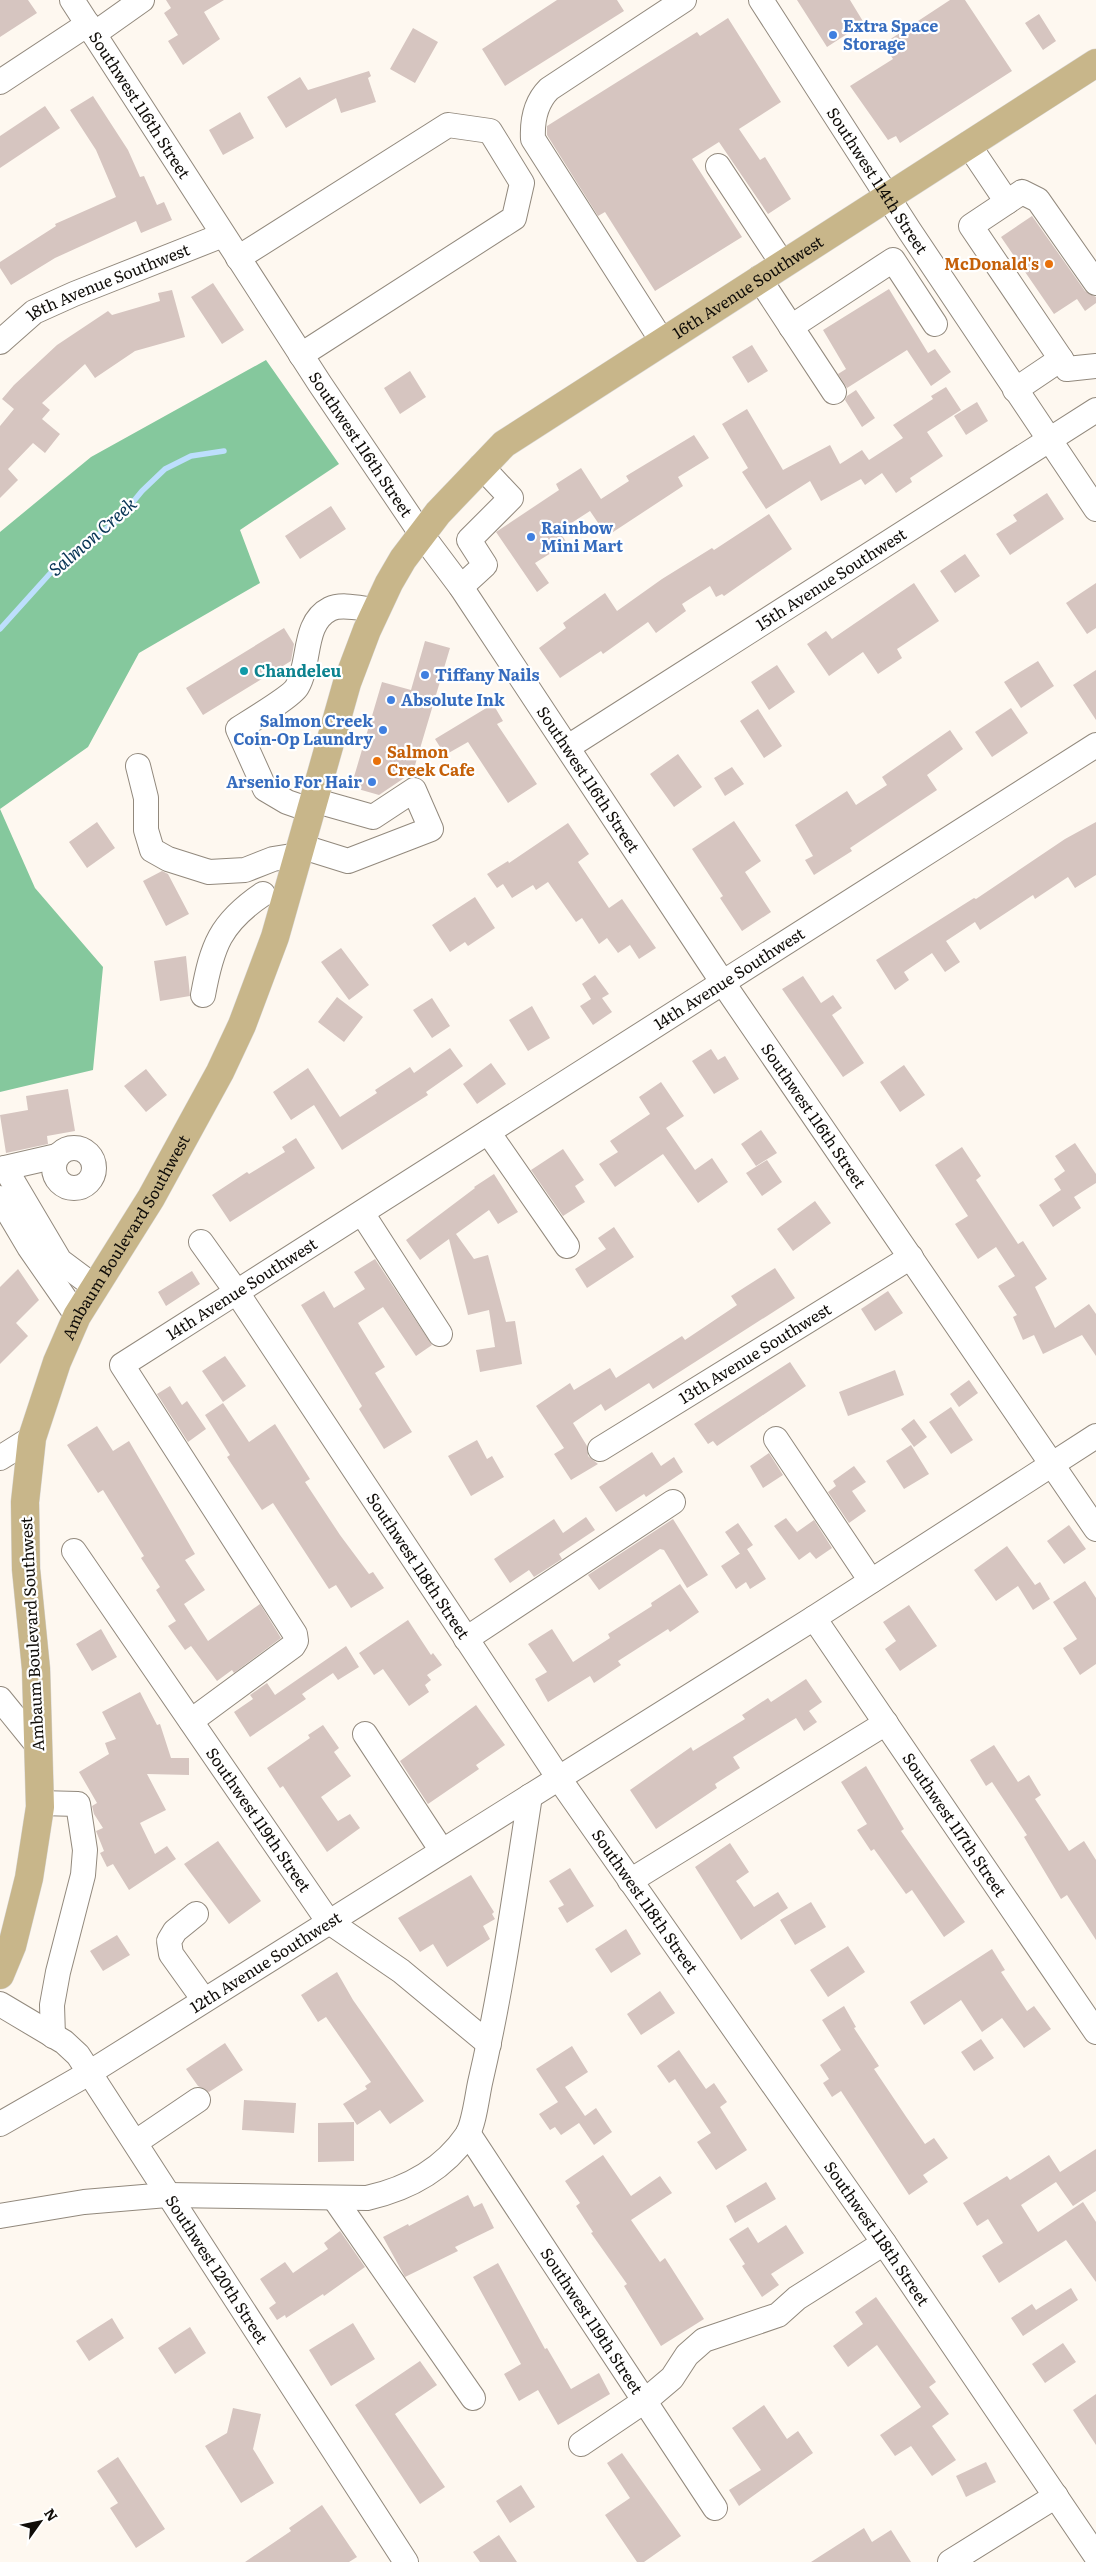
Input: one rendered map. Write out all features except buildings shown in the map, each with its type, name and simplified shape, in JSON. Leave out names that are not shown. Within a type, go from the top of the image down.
[{"type":"main road","name":"16th Avenue Southwest","points":[[422,535],[438,513],[482,466],[504,444],[520,432],[1096,63]]},
{"type":"main road","name":"Ambaum Boulevard Southwest","points":[[0,1975],[12,1946],[29,1878],[40,1803],[36,1669],[26,1569],[26,1502],[32,1438],[57,1362],[77,1316],[151,1198],[220,1072],[245,1016],[274,937],[274,897],[299,851],[347,683],[376,610],[403,559],[422,535]]},
{"type":"street","name":"Southwest 116th Street","points":[[72,0],[301,355],[422,535],[461,587],[723,982],[1096,1529]]},
{"type":"street","points":[[0,82],[142,0]]},
{"type":"street","points":[[662,341],[533,139],[532,128],[539,99],[549,89],[684,0]]},
{"type":"street","name":"Southwest 114th Street","points":[[761,0],[1015,390],[1096,509]]},
{"type":"street","points":[[238,258],[448,125],[490,131],[522,183],[514,218],[301,355]]},
{"type":"street","points":[[968,144],[1015,197],[1038,200],[1096,283]]},
{"type":"street","points":[[718,166],[782,263]]},
{"type":"street","points":[[1015,197],[972,226],[1064,364]]},
{"type":"street","name":"18th Avenue Southwest","points":[[0,342],[34,312],[74,294],[223,235]]},
{"type":"street","points":[[791,327],[893,260],[935,324]]},
{"type":"street","points":[[759,278],[834,392]]},
{"type":"street","points":[[1015,390],[1064,364],[1096,366]]},
{"type":"street","name":"15th Avenue Southwest","points":[[568,747],[1096,410]]},
{"type":"street","points":[[461,587],[485,565],[469,540],[511,498],[482,466]]},
{"type":"street","points":[[215,872],[245,870],[299,851],[348,861],[431,829],[414,790],[373,817],[287,802],[265,789],[238,729],[297,689],[307,660],[312,626],[330,609],[341,607],[376,610]]},
{"type":"street","name":"14th Avenue Southwest","points":[[191,1721],[293,1646],[296,1641],[295,1634],[122,1365],[1096,745]]},
{"type":"street","points":[[138,766],[146,798],[146,830],[152,850],[168,859],[215,872],[243,889],[274,897]]},
{"type":"street","points":[[245,870],[274,897]]},
{"type":"street","points":[[203,995],[209,965],[218,938],[236,915],[274,897]]},
{"type":"street","points":[[488,1132],[567,1246]]},
{"type":"street","points":[[57,1156],[2,1168],[60,1261],[95,1287]]},
{"type":"street","points":[[0,1198],[45,1236],[77,1316]]},
{"type":"street","points":[[362,1213],[440,1334]]},
{"type":"street","name":"Southwest 118th Street","points":[[201,1242],[236,1291],[558,1777],[884,2243],[1096,2556]]},
{"type":"street","name":"13th Avenue Southwest","points":[[600,1450],[911,1257]]},
{"type":"street","name":"12th Avenue Southwest","points":[[0,2124],[90,2073],[328,1921],[814,1618],[1096,1436]]},
{"type":"street","points":[[0,1458],[32,1438]]},
{"type":"street","points":[[776,1439],[871,1581]]},
{"type":"street","points":[[466,1639],[673,1502]]},
{"type":"street","name":"Southwest 119th Street","points":[[74,1551],[328,1921],[401,1971],[489,2044]]},
{"type":"street","name":"Southwest 117th Street","points":[[814,1618],[1096,2032]]},
{"type":"street","points":[[0,1699],[39,1748]]},
{"type":"street","points":[[630,1881],[886,1723]]},
{"type":"street","points":[[365,1734],[442,1851]]},
{"type":"street","points":[[0,2216],[84,2202],[168,2194],[367,2198],[388,2194],[412,2184],[431,2172],[449,2156],[468,2133],[489,2044],[530,1796]]},
{"type":"street","points":[[40,1803],[78,1804],[86,1850],[83,1875],[52,2005],[53,2036]]},
{"type":"street","points":[[196,1914],[175,1931],[169,1941],[171,1954],[204,2000]]},
{"type":"street","name":"Southwest 120th Street","points":[[0,2004],[53,2036],[78,2056],[136,2142],[406,2562]]},
{"type":"street","points":[[136,2142],[198,2100]]},
{"type":"street","name":"Southwest 119th Street","points":[[468,2133],[646,2400],[715,2508]]},
{"type":"street","points":[[334,2198],[473,2398]]},
{"type":"street","points":[[581,2444],[646,2400],[672,2378],[686,2355],[704,2340],[778,2315],[797,2298],[884,2243]]},
{"type":"street","points":[[950,2562],[1056,2496]]},
{"type":"green space","points":[[266,360],[339,464],[240,530],[260,583],[139,653],[88,747],[0,809],[0,532],[91,457]]},
{"type":"green space","points":[[0,809],[35,888],[103,967],[93,1070],[0,1092]]},
{"type":"waterway","name":"Salmon Creek","points":[[0,629],[55,568],[119,519],[142,491],[165,469],[191,456],[224,451]]},
{"type":"place","name":"Extra Space Storage","points":[[833,35]]},
{"type":"place","name":"McDonald's","points":[[1049,264]]},
{"type":"place","name":"Rainbow Mini Mart","points":[[531,537]]},
{"type":"place","name":"Chandeleu","points":[[244,671]]},
{"type":"place","name":"Tiffany Nails","points":[[425,675]]},
{"type":"place","name":"Absolute Ink","points":[[391,700]]},
{"type":"place","name":"Salmon Creek Coin-Op Laundry","points":[[383,730]]},
{"type":"place","name":"Salmon Creek Cafe","points":[[377,761]]},
{"type":"place","name":"Arsenio For Hair","points":[[372,782]]}]
